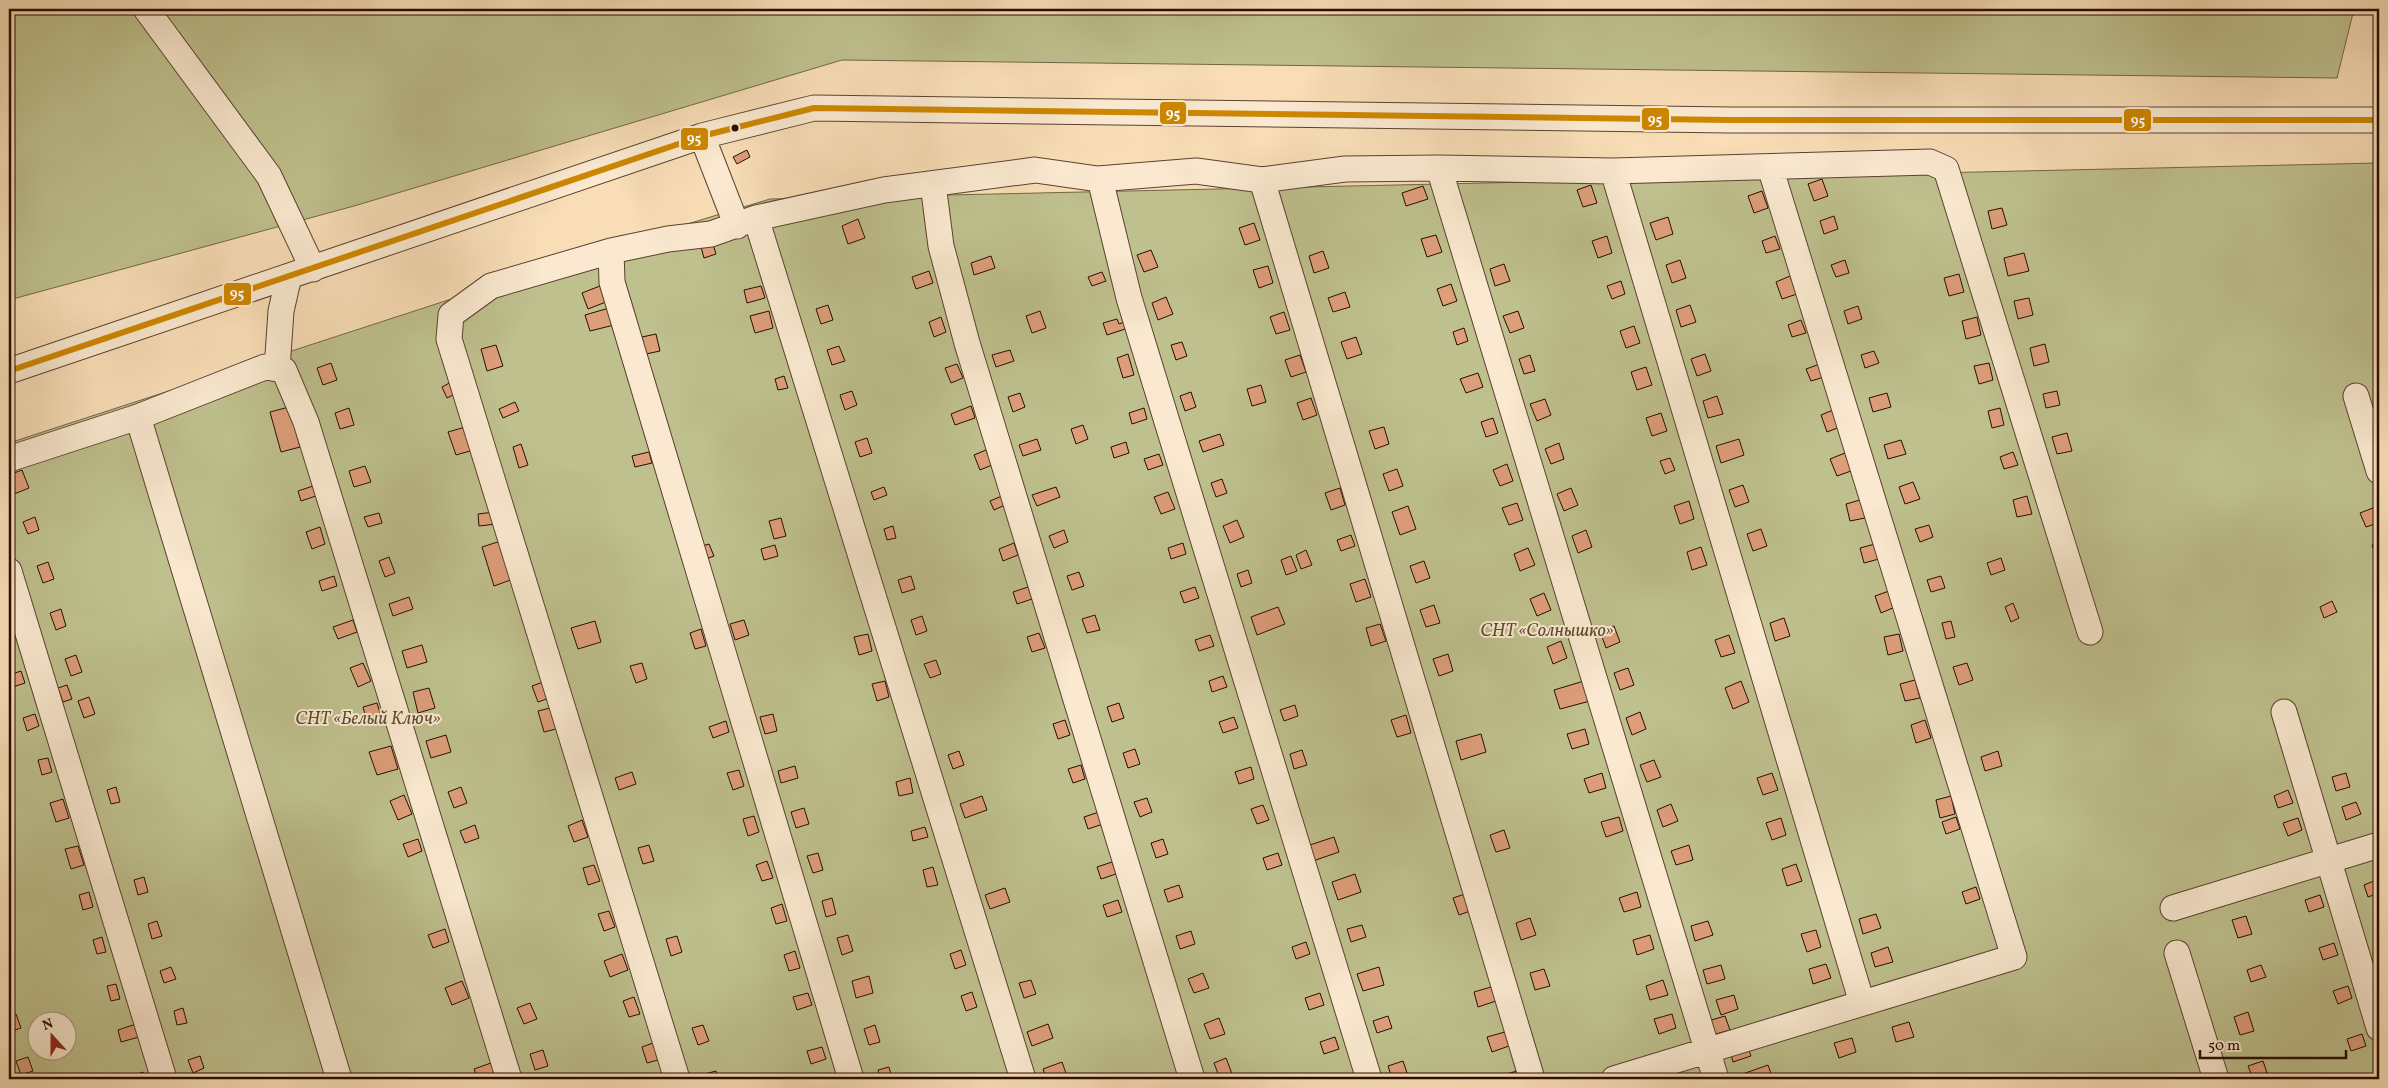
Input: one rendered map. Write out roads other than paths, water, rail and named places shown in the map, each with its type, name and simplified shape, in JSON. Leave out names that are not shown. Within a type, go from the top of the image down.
[{"type":"street","points":[[146,9],[269,176],[313,269]]},
{"type":"street","points":[[9,370],[313,269],[702,136],[814,108],[1730,120],[2379,120]]},
{"type":"street","points":[[702,136],[747,222],[1022,1079]]},
{"type":"street","points":[[677,1079],[449,339],[451,315],[491,286],[611,251],[668,239],[711,234],[747,222],[884,190],[1035,170],[1100,179],[1196,171],[1262,180],[1345,169],[1439,168],[1613,171],[1930,162],[1946,169],[2090,632]]},
{"type":"street","points":[[1614,1079],[2014,957],[1770,167]]},
{"type":"street","points":[[1439,168],[1716,1079]]},
{"type":"street","points":[[1613,171],[1862,1003]]},
{"type":"street","points":[[1100,179],[1130,298],[1369,1079]]},
{"type":"street","points":[[1262,180],[1532,1079]]},
{"type":"street","points":[[933,184],[941,246],[967,343],[1192,1079]]},
{"type":"street","points":[[611,251],[612,282],[851,1079]]},
{"type":"street","points":[[277,368],[281,311],[289,276]]},
{"type":"street","points":[[9,458],[138,417],[264,367],[284,370],[306,422],[509,1079]]},
{"type":"street","points":[[2356,396],[2379,471]]},
{"type":"street","points":[[138,417],[339,1079]]},
{"type":"street","points":[[9,571],[164,1079]]},
{"type":"street","points":[[2284,712],[2379,1028]]},
{"type":"street","points":[[2173,908],[2379,844]]},
{"type":"street","points":[[2177,953],[2216,1079]]},
{"type":"park label","name":"СНТ «Солнышко»","points":[[1547,631]]},
{"type":"park label","name":"СНТ «Белый Ключ»","points":[[368,719]]}]
